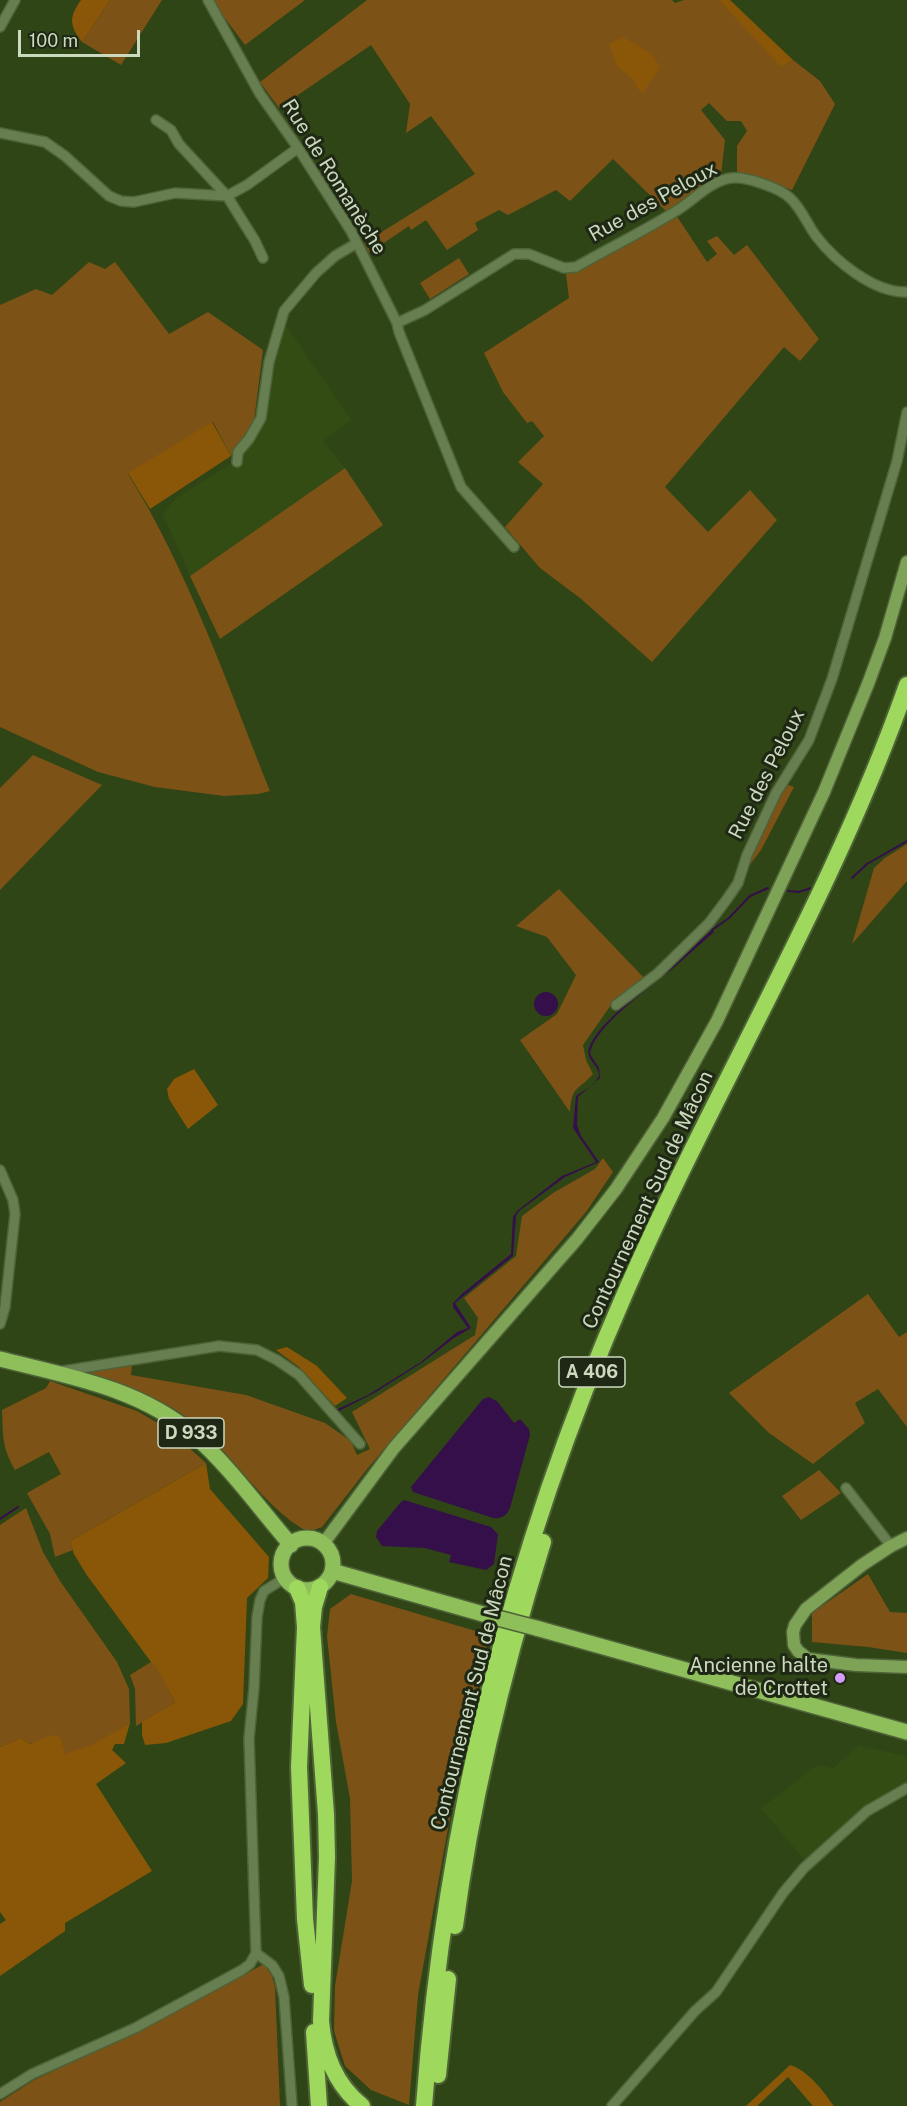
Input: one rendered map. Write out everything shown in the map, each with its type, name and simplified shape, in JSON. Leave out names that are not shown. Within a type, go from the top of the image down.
[{"type":"highway","name":"Contournement Sud de Mâcon","points":[[424,2106],[438,1961],[465,1798],[507,1617],[540,1516],[590,1377],[626,1291],[672,1191],[834,866],[907,685]]},
{"type":"highway","name":"Contournement Sud de Mâcon","points":[[435,2106],[450,1958],[477,1795],[517,1627],[565,1476],[607,1364],[648,1268],[848,862],[907,718]]},
{"type":"highway","points":[[291,1583],[303,1602],[305,1627],[299,1767],[305,1908],[313,1995],[319,2106]]},
{"type":"highway","points":[[320,1587],[314,1607],[312,1627],[326,1814],[327,1857],[321,2021],[324,2047],[334,2072],[341,2085],[362,2106]]},
{"type":"main road","points":[[323,1544],[394,1448],[577,1239],[616,1189],[682,1085],[717,1021],[824,792],[878,656],[907,562]]},
{"type":"main road","name":"D 933","points":[[0,1359],[117,1391],[146,1403],[174,1420],[193,1435],[225,1467],[291,1545]]},
{"type":"main road","points":[[902,1667],[856,1665],[808,1659],[798,1652],[794,1645],[793,1632],[799,1617],[806,1609],[891,1546],[907,1538]]},
{"type":"main road","points":[[303,1539],[317,1540],[323,1544],[332,1556],[332,1571],[326,1583],[306,1590],[291,1583],[282,1560],[291,1545],[303,1539]]},
{"type":"main road","points":[[332,1571],[907,1732]]},
{"type":"street","points":[[0,27],[15,0]]},
{"type":"street","name":"Rue de Romanèche","points":[[208,0],[260,94],[298,148],[357,243],[397,323],[461,487],[514,547]]},
{"type":"street","points":[[156,120],[171,130],[179,144],[227,195],[263,258]]},
{"type":"street","points":[[0,133],[45,142],[65,156],[109,196],[121,201],[134,202],[175,193],[227,195],[248,185],[298,148]]},
{"type":"street","name":"Rue des Peloux","points":[[397,323],[425,310],[514,254],[529,254],[564,268],[576,267],[730,178],[745,179],[777,189],[788,196],[803,214],[815,234],[839,260],[876,285],[907,292]]},
{"type":"street","points":[[237,462],[238,452],[249,439],[261,418],[269,362],[284,311],[316,273],[335,256],[357,243]]},
{"type":"street","name":"Rue des Peloux","points":[[616,1005],[658,973],[709,923],[727,899],[738,883],[747,855],[776,794],[809,740],[832,679],[897,461],[907,411]]},
{"type":"street","points":[[0,1170],[13,1200],[15,1214],[5,1307],[0,1324]]},
{"type":"street","points":[[55,1373],[156,1354],[219,1346],[257,1350],[277,1360],[299,1376],[360,1444]]},
{"type":"street","points":[[846,1488],[891,1546]]},
{"type":"street","points":[[0,2094],[32,2074],[135,2028],[250,1964],[256,1953],[249,1738],[257,1617],[264,1591],[291,1583]]},
{"type":"street","points":[[612,2106],[695,2011],[716,1992],[783,1893],[804,1868],[867,1811],[907,1788]]},
{"type":"street","points":[[256,1953],[272,1965],[279,1976],[284,1997],[291,2106]]},
{"type":"shaded area","points":[[81,0],[110,0],[82,42],[72,21],[74,11]]},
{"type":"shaded area","points":[[110,0],[162,0],[121,65],[82,42]]},
{"type":"shaded area","points":[[214,0],[305,0],[245,45],[215,5]]},
{"type":"shaded area","points":[[367,0],[672,0],[675,3],[684,0],[719,0],[784,66],[793,60],[820,81],[835,104],[792,190],[745,173],[737,174],[737,146],[747,131],[741,121],[727,121],[709,103],[701,110],[725,140],[721,175],[667,212],[613,159],[570,201],[556,190],[508,215],[499,210],[475,223],[478,230],[447,250],[426,220],[411,230],[409,226],[369,253],[364,243],[475,174],[431,116],[406,133],[410,104],[371,45],[279,108],[260,82]]},
{"type":"shaded area","points":[[719,0],[730,0],[793,60],[784,66],[779,65]]},
{"type":"shaded area","points":[[623,37],[652,54],[660,67],[643,93],[637,88],[634,80],[617,66],[609,44]]},
{"type":"shaded area","points":[[676,215],[707,262],[717,254],[707,241],[717,236],[734,255],[747,245],[819,339],[800,361],[784,347],[665,487],[708,532],[750,490],[777,520],[652,662],[580,598],[540,568],[505,527],[543,484],[518,462],[544,436],[532,421],[527,423],[503,392],[484,353],[569,298],[566,274]]},
{"type":"shaded area","points":[[459,258],[469,274],[430,299],[420,283]]},
{"type":"shaded area","points":[[89,262],[105,269],[115,262],[169,334],[208,312],[263,350],[254,421],[231,456],[213,422],[128,474],[170,550],[206,629],[270,791],[224,796],[155,787],[98,772],[0,727],[0,305],[36,289],[52,295]]},
{"type":"shaded area","points":[[283,321],[351,420],[323,441],[345,468],[190,576],[163,514],[176,498],[240,458],[258,435]]},
{"type":"shaded area","points":[[212,422],[231,456],[150,509],[128,473]]},
{"type":"shaded area","points":[[345,468],[383,525],[220,639],[190,576]]},
{"type":"shaded area","points":[[33,755],[102,785],[0,890],[0,788]]},
{"type":"shaded area","points":[[786,784],[794,787],[761,850],[743,874],[779,795]]},
{"type":"shaded area","points":[[907,844],[907,881],[852,944],[874,868]]},
{"type":"shaded area","points":[[559,889],[646,980],[613,1002],[583,1045],[586,1060],[593,1074],[574,1093],[570,1112],[520,1040],[557,1014],[576,975],[547,937],[516,926]]},
{"type":"shaded area","points":[[712,930],[714,932],[602,1030],[590,1054],[599,1068],[600,1078],[595,1082],[599,1076],[588,1052],[602,1027]]},
{"type":"shaded area","points":[[546,992],[554,996],[558,1004],[554,1012],[546,1016],[538,1012],[534,1004],[538,996]]},
{"type":"shaded area","points":[[194,1069],[218,1105],[188,1129],[169,1099],[167,1089],[174,1079]]},
{"type":"shaded area","points":[[590,1087],[578,1097],[577,1125],[581,1136],[599,1162],[565,1177],[519,1211],[516,1216],[513,1256],[455,1303],[471,1328],[423,1362],[376,1392],[337,1412],[336,1410],[368,1395],[421,1362],[457,1332],[468,1328],[453,1307],[453,1303],[511,1254],[513,1217],[517,1211],[562,1176],[596,1162],[573,1128],[576,1096]]},
{"type":"shaded area","points":[[603,1158],[613,1172],[586,1212],[368,1468],[322,1527],[308,1532],[291,1521],[262,1494],[208,1435],[180,1413],[139,1392],[79,1372],[132,1364],[131,1375],[246,1395],[325,1423],[351,1441],[357,1455],[370,1449],[352,1412],[475,1335],[478,1318],[464,1298],[516,1256],[522,1216],[553,1193],[595,1169]]},
{"type":"shaded area","points":[[868,1294],[899,1337],[907,1332],[907,1427],[878,1389],[855,1403],[865,1423],[813,1464],[769,1433],[729,1393]]},
{"type":"shaded area","points":[[287,1347],[317,1366],[347,1398],[335,1406],[299,1367],[276,1350]]},
{"type":"shaded area","points":[[50,1381],[137,1411],[168,1429],[206,1463],[70,1541],[73,1550],[55,1557],[50,1534],[27,1493],[61,1474],[49,1452],[15,1470],[4,1442],[2,1410],[46,1388]]},
{"type":"shaded area","points":[[489,1397],[497,1401],[514,1423],[520,1419],[529,1429],[530,1435],[507,1513],[493,1518],[413,1492],[411,1487],[483,1399]]},
{"type":"shaded area","points":[[206,1463],[210,1489],[269,1557],[268,1578],[247,1598],[243,1704],[231,1721],[166,1743],[145,1745],[142,1722],[175,1702],[155,1665],[86,1574],[74,1554],[70,1541]]},
{"type":"shaded area","points":[[819,1470],[841,1493],[801,1520],[782,1496]]},
{"type":"shaded area","points":[[404,1500],[491,1527],[498,1534],[494,1564],[486,1570],[449,1562],[451,1555],[425,1548],[382,1546],[376,1537],[377,1531]]},
{"type":"shaded area","points":[[26,1508],[43,1552],[60,1581],[117,1662],[129,1689],[130,1723],[99,1742],[73,1753],[55,1752],[20,1738],[0,1747],[0,1525]]},
{"type":"shaded area","points":[[868,1574],[890,1612],[907,1613],[907,1653],[812,1642],[812,1613]]},
{"type":"shaded area","points":[[351,1594],[489,1635],[448,1828],[418,1995],[409,2105],[371,2090],[345,2066],[334,2031],[335,1986],[352,1881],[350,1798],[336,1722],[327,1636],[330,1609]]},
{"type":"shaded area","points":[[151,1662],[155,1664],[175,1702],[136,1726],[135,1689],[130,1675]]},
{"type":"shaded area","points":[[130,1723],[124,1744],[115,1744],[112,1750],[126,1763],[96,1784],[152,1871],[65,1923],[65,1931],[0,1976],[0,1924],[6,1920],[0,1912],[0,1747],[20,1738],[31,1744],[51,1735],[60,1737],[65,1754],[92,1745]]},
{"type":"shaded area","points":[[859,1745],[904,1756],[907,1759],[907,1786],[863,1810],[805,1861],[761,1808],[817,1765],[833,1768]]},
{"type":"shaded area","points":[[264,1964],[272,1976],[275,1987],[280,2106],[0,2106],[0,2102],[34,2080],[137,2032]]},
{"type":"shaded area","points":[[790,2065],[809,2077],[834,2106],[813,2106],[788,2077],[757,2106],[746,2106]]},
{"type":"waterway","points":[[852,878],[867,864],[907,841]]},
{"type":"waterway","points":[[712,930],[729,918],[750,896],[768,888]]},
{"type":"waterway","points":[[788,891],[799,892],[811,888]]},
{"type":"waterway","points":[[0,1519],[18,1507]]},
{"type":"place","name":"Ancienne halte de Crottet","points":[[840,1678]]}]
